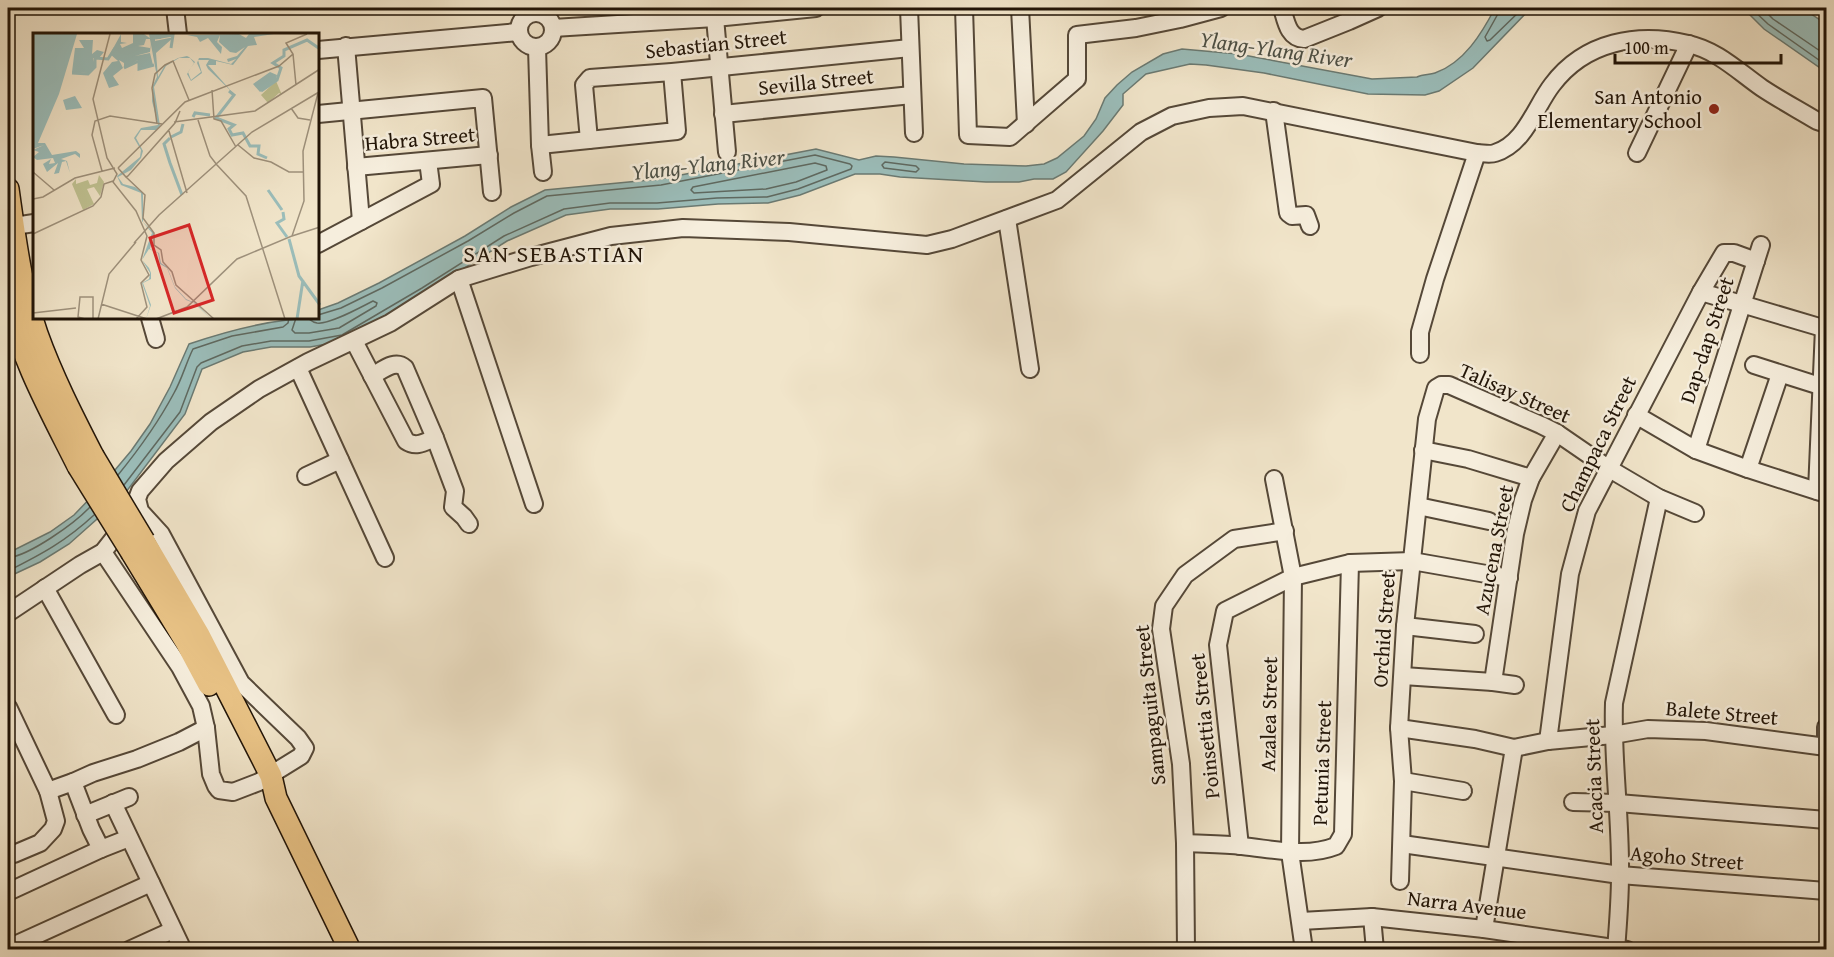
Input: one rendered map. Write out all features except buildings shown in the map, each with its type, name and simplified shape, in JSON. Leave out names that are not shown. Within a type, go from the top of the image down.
[{"type":"main road","points":[[8,189],[10,226],[36,333],[69,409],[85,461]]},
{"type":"main road","points":[[8,298],[32,370],[138,547],[199,636],[265,779],[350,950]]},
{"type":"street","points":[[175,8],[178,33]]},
{"type":"street","points":[[553,28],[715,18],[816,8]]},
{"type":"street","points":[[909,8],[914,133]]},
{"type":"street","points":[[964,8],[968,135],[1010,137],[1077,80],[1077,35],[1136,28],[1221,8]]},
{"type":"street","points":[[1020,8],[1026,124]]},
{"type":"street","points":[[1282,8],[1291,34],[1296,38],[1304,39],[1378,8]]},
{"type":"street","points":[[533,10],[544,15],[553,28],[549,41],[537,48],[524,44],[518,32],[522,20],[533,10]]},
{"type":"street","points":[[715,18],[727,152]]},
{"type":"street","points":[[320,50],[518,32]]},
{"type":"street","points":[[103,552],[180,668],[201,706],[211,774],[219,790],[232,792],[265,779],[302,756],[305,748],[298,738],[241,683],[161,534],[140,511],[137,499],[140,490],[166,461],[211,422],[259,389],[390,323],[459,279],[611,236],[684,228],[789,232],[927,245],[951,239],[1056,200],[1141,132],[1172,116],[1209,108],[1243,106],[1274,111],[1477,153],[1494,154],[1514,143],[1552,85],[1570,66],[1593,51],[1617,42],[1641,38],[1689,44],[1724,60],[1764,89],[1817,121],[1827,124]]},
{"type":"street","points":[[1636,153],[1689,44]]},
{"type":"street","points":[[346,46],[361,221]]},
{"type":"street","points":[[537,48],[543,172]]},
{"type":"street","name":"Sebastian Street","points":[[589,140],[584,85],[590,78],[910,48]]},
{"type":"street","points":[[540,145],[677,132],[672,72]]},
{"type":"street","name":"Sevilla Street","points":[[723,114],[912,95]]},
{"type":"street","points":[[320,114],[483,98],[492,192]]},
{"type":"street","points":[[1274,111],[1288,213],[1292,216],[1305,215],[1310,226]]},
{"type":"street","points":[[1420,354],[1420,332],[1477,153]]},
{"type":"street","name":"Habra Street","points":[[356,167],[489,155]]},
{"type":"street","points":[[320,243],[431,184],[428,161]]},
{"type":"street","points":[[1007,219],[1030,369]]},
{"type":"street","points":[[10,226],[33,223]]},
{"type":"street","name":"Dap-dap Street","points":[[1696,450],[1761,245]]},
{"type":"street","name":"Champaca Street","points":[[1548,741],[1569,574],[1587,511],[1701,292],[1724,254],[1734,253],[1755,261]]},
{"type":"street","points":[[459,279],[534,504]]},
{"type":"street","points":[[1636,415],[1696,450],[1822,492],[1820,386],[1825,328],[1701,292]]},
{"type":"street","points":[[151,320],[156,339]]},
{"type":"street","points":[[354,341],[407,442],[417,445],[435,438]]},
{"type":"street","points":[[372,376],[395,364],[404,366],[455,491],[453,507],[469,524]]},
{"type":"street","points":[[1754,365],[1820,386]]},
{"type":"street","points":[[298,368],[385,558]]},
{"type":"street","points":[[1749,469],[1780,374]]},
{"type":"street","name":"Talisay Street","points":[[1440,385],[1449,385],[1506,408],[1557,433],[1608,468],[1659,498],[1695,513]]},
{"type":"street","name":"Orchid Street","points":[[1400,881],[1403,781],[1399,728],[1405,626],[1427,419],[1436,388],[1440,385]]},
{"type":"street","name":"Azucena Street","points":[[1493,682],[1515,534],[1523,500],[1532,478],[1557,433]]},
{"type":"street","points":[[1423,450],[1468,459],[1532,478]]},
{"type":"street","points":[[306,476],[340,460]]},
{"type":"street","name":"Azalea Street","points":[[1274,479],[1293,577],[1290,852],[1304,950]]},
{"type":"street","name":"Acacia Street","points":[[1616,949],[1620,875],[1613,735],[1614,703],[1659,498]]},
{"type":"street","points":[[1418,506],[1489,521]]},
{"type":"street","points":[[8,613],[103,552],[140,511]]},
{"type":"street","name":"Sampaguita Street","points":[[1186,950],[1185,843],[1181,764],[1161,628],[1164,606],[1185,575],[1234,539],[1285,531]]},
{"type":"street","name":"Poinsettia Street","points":[[1240,846],[1218,645],[1224,610],[1293,577],[1350,563],[1380,560],[1412,561],[1509,578]]},
{"type":"street","name":"Petunia Street","points":[[1185,843],[1290,852],[1322,852],[1336,846],[1343,834],[1350,563]]},
{"type":"street","points":[[45,588],[116,716]]},
{"type":"street","points":[[1405,626],[1476,634]]},
{"type":"street","points":[[1402,676],[1493,682],[1515,686]]},
{"type":"street","points":[[8,707],[48,791],[56,821],[53,830],[40,843],[14,855]]},
{"type":"street","points":[[1826,727],[1826,748]]},
{"type":"street","points":[[48,791],[137,759],[206,728]]},
{"type":"street","name":"Balete Street","points":[[1399,728],[1475,739],[1514,748],[1548,741],[1648,729],[1706,730],[1826,748]]},
{"type":"street","points":[[1484,929],[1514,748]]},
{"type":"street","points":[[1403,781],[1463,791]]},
{"type":"street","points":[[74,782],[100,849]]},
{"type":"street","points":[[85,815],[129,797]]},
{"type":"street","points":[[1573,802],[1618,803],[1827,820]]},
{"type":"street","points":[[113,803],[183,950]]},
{"type":"street","points":[[8,892],[129,838]]},
{"type":"street","name":"Agoho Street","points":[[1402,844],[1620,875],[1827,891]]},
{"type":"street","points":[[8,948],[151,883]]},
{"type":"street","points":[[1372,917],[1375,950]]},
{"type":"street","name":"Narra Avenue","points":[[1301,921],[1372,917],[1484,929],[1627,950]]},
{"type":"street","points":[[129,950],[173,930]]},
{"type":"water","points":[[1495,8],[1531,8],[1473,68],[1439,91],[1425,95],[1368,94],[1264,73],[1206,65],[1190,64],[1146,74],[1123,94],[1123,105],[1103,131],[1066,172],[1053,179],[986,182],[855,174],[800,195],[768,203],[658,209],[610,209],[566,215],[507,241],[344,341],[310,347],[271,347],[243,352],[202,369],[185,414],[123,496],[69,544],[40,562],[8,577],[8,553],[50,532],[74,515],[131,451],[150,424],[189,344],[252,326],[285,320],[320,320],[320,309],[379,283],[545,190],[660,179],[816,149],[859,160],[876,156],[964,164],[1026,166],[1044,164],[1057,158],[1084,136],[1096,119],[1105,98],[1117,85],[1132,72],[1163,54],[1182,49],[1238,54],[1372,79],[1417,77],[1435,73],[1455,62],[1471,46]]},
{"type":"water","points":[[1743,8],[1802,8],[1826,24],[1826,72],[1764,29]]},
{"type":"place","name":"San Antonio Elementary School","points":[[1714,109]]},
{"type":"district","name":"SAN SEBASTIAN","points":[[554,254]]},
{"type":"water label","name":"Ylang-Ylang River","points":[[1276,49]]},
{"type":"water label","name":"Ylang-Ylang River","points":[[708,164]]}]
